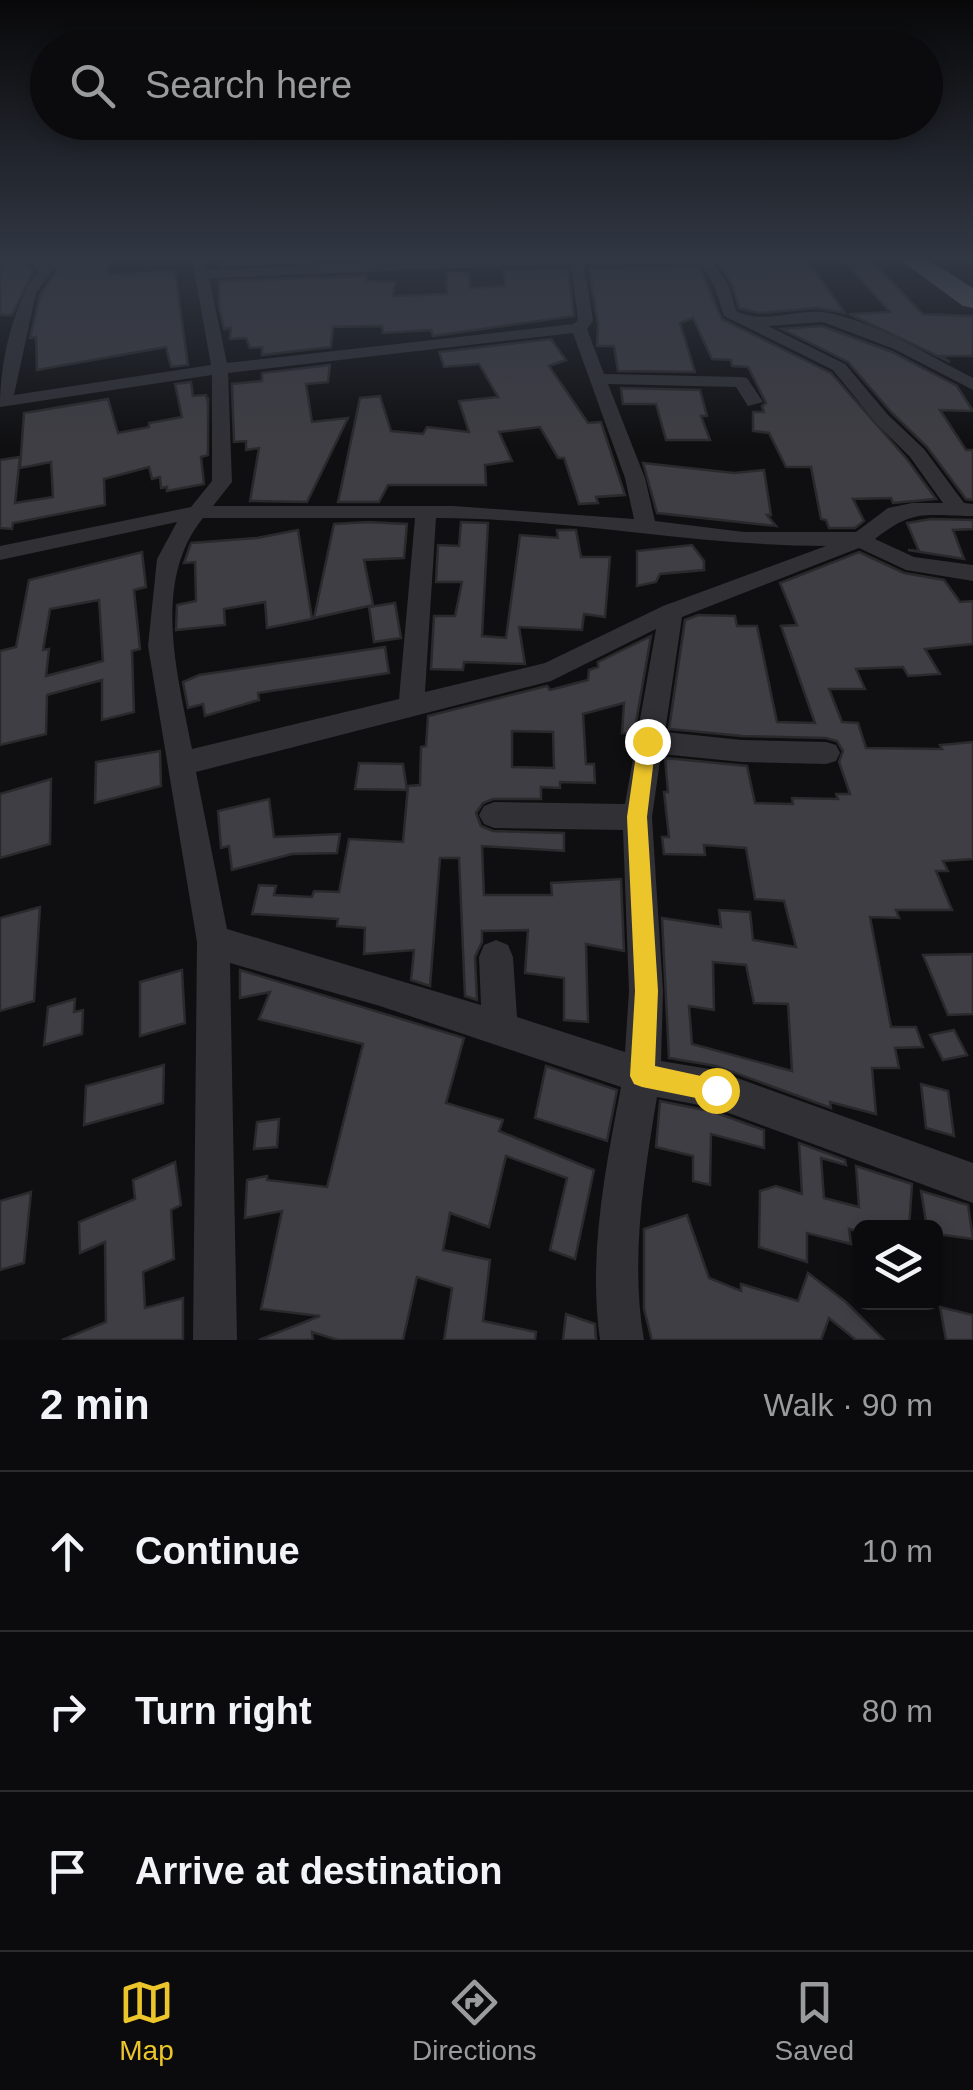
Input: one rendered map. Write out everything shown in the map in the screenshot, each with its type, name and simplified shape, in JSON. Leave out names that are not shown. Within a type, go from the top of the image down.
[{"type":"street","points":[[21,322],[2,402],[220,369],[579,328],[585,322]]},
{"type":"street","points":[[211,322],[220,369],[222,482],[196,512],[168,558],[160,646],[184,763],[213,942],[215,1340]]},
{"type":"street","points":[[743,322],[821,355],[839,367],[966,509]]},
{"type":"street","points":[[747,324],[774,322]]},
{"type":"street","points":[[837,322],[900,346],[973,385]]},
{"type":"street","points":[[579,328],[635,478],[646,528]]},
{"type":"street","points":[[597,380],[741,382],[754,402]]},
{"type":"street","points":[[184,763],[551,672],[671,612],[804,564],[861,538],[895,513],[966,509]]},
{"type":"street","points":[[0,553],[196,512],[453,512],[744,539],[861,538],[880,554],[902,564],[973,573]]},
{"type":"street","points":[[411,707],[426,513]]},
{"type":"street","points":[[622,1340],[618,1315],[621,1192],[642,1076],[646,991],[637,817],[671,612]]},
{"type":"street","points":[[647,741],[742,750],[826,752]]},
{"type":"street","points":[[494,814],[637,817]]},
{"type":"street","points":[[213,942],[380,989],[642,1076],[716,1090],[973,1183]]},
{"type":"street","points":[[496,957],[500,1029]]},
{"type":"building","points":[[34,322],[182,322],[188,365],[171,367],[166,347],[37,370],[36,337],[30,338]]},
{"type":"building","points":[[222,322],[535,322],[433,336],[431,330],[383,333],[382,326],[333,327],[331,347],[262,355],[262,347],[250,348],[246,338],[230,339],[231,328],[224,329]]},
{"type":"building","points":[[597,322],[684,322],[680,323],[695,372],[618,371],[614,346],[597,346]]},
{"type":"building","points":[[695,322],[727,322],[831,373],[907,459],[936,499],[893,503],[891,498],[853,499],[864,521],[855,528],[829,528],[826,520],[821,519],[811,467],[786,467],[769,433],[753,431],[753,412],[764,412],[762,406],[766,403],[748,367],[732,366],[731,360],[712,359]]},
{"type":"building","points":[[865,322],[973,322],[973,356],[941,356],[950,362]]},
{"type":"building","points":[[822,326],[892,352],[957,386],[973,411],[940,410],[966,450],[973,450],[973,500],[966,499],[927,447],[848,362],[782,329]]},
{"type":"building","points":[[551,339],[566,360],[549,366],[588,423],[601,422],[625,495],[596,497],[598,503],[579,504],[564,458],[558,458],[540,427],[499,432],[512,461],[485,465],[486,485],[388,485],[379,502],[338,502],[360,398],[380,396],[391,431],[423,434],[427,427],[469,432],[459,401],[498,397],[479,364],[444,367],[439,352]]},
{"type":"building","points":[[330,365],[328,382],[306,384],[312,422],[348,418],[307,502],[250,501],[259,448],[246,450],[246,441],[234,442],[232,384],[262,381],[262,373]]},
{"type":"building","points":[[191,382],[193,396],[206,395],[208,403],[208,455],[201,457],[204,484],[167,491],[167,487],[161,488],[160,477],[152,479],[149,467],[104,479],[105,505],[13,523],[12,529],[0,528],[0,460],[20,457],[15,503],[53,497],[51,462],[20,468],[24,413],[108,399],[118,433],[182,417],[175,384]]},
{"type":"building","points":[[621,388],[700,390],[707,416],[701,416],[710,440],[666,440],[656,404],[623,404]]},
{"type":"building","points":[[643,463],[734,473],[764,470],[771,515],[767,515],[776,526],[657,513]]},
{"type":"building","points":[[973,520],[973,529],[953,530],[964,559],[908,550],[919,551],[907,523]]},
{"type":"building","points":[[461,522],[488,523],[482,636],[506,638],[520,535],[558,538],[557,530],[576,530],[581,557],[610,557],[605,617],[584,614],[582,630],[519,627],[525,664],[464,662],[463,670],[431,669],[434,616],[455,616],[462,582],[436,582],[438,545],[459,546]]},
{"type":"building","points":[[334,524],[407,524],[404,558],[364,560],[373,605],[314,618]]},
{"type":"building","points":[[298,530],[312,619],[267,628],[265,602],[224,609],[225,625],[176,630],[177,605],[196,601],[195,562],[184,563],[191,543]]},
{"type":"building","points":[[692,545],[704,561],[704,570],[660,574],[656,582],[637,586],[637,551]]},
{"type":"building","points":[[142,552],[146,587],[134,590],[140,649],[132,651],[134,712],[102,720],[102,680],[47,695],[46,734],[0,745],[0,651],[16,647],[29,580]],"holes":[[[99,600],[103,661],[46,676],[49,649],[43,650],[50,609]]]},
{"type":"building","points":[[859,552],[904,573],[944,580],[960,602],[973,601],[973,644],[925,649],[940,674],[908,676],[903,667],[856,669],[865,689],[829,689],[842,722],[858,723],[866,748],[942,749],[940,745],[973,742],[973,859],[943,861],[948,871],[936,871],[952,910],[896,910],[899,918],[870,917],[891,1027],[916,1027],[923,1047],[895,1048],[899,1068],[872,1068],[876,1114],[830,1102],[831,1108],[716,1066],[669,1058],[662,918],[721,927],[719,910],[750,912],[753,940],[796,947],[784,901],[755,899],[746,848],[704,845],[705,855],[664,854],[662,837],[669,837],[665,758],[747,766],[755,803],[793,804],[792,798],[838,799],[836,794],[850,794],[839,762],[843,751],[837,741],[669,729],[685,620],[698,615],[735,616],[737,626],[757,626],[777,722],[815,723],[781,626],[797,625],[780,583]],"holes":[[[713,962],[746,965],[754,1003],[788,1004],[792,1071],[692,1044],[689,1006],[714,1010]]]},
{"type":"building","points":[[395,603],[401,638],[374,642],[369,607]]},
{"type":"building","points":[[651,636],[634,734],[622,733],[624,703],[583,714],[586,764],[594,764],[595,783],[560,782],[560,788],[541,787],[541,799],[493,799],[483,803],[476,813],[481,826],[493,831],[564,833],[564,851],[482,846],[484,895],[552,895],[551,883],[621,879],[624,951],[586,944],[588,1022],[564,1020],[564,978],[525,973],[528,930],[482,931],[475,957],[477,1000],[465,996],[459,858],[440,858],[430,986],[411,980],[414,950],[364,954],[365,928],[337,926],[338,919],[252,914],[259,885],[276,886],[274,895],[312,897],[314,891],[339,892],[349,839],[403,842],[408,786],[420,785],[421,747],[426,746],[428,716],[547,686],[550,690],[588,680],[589,670],[598,667],[598,662]],"holes":[[[512,731],[553,732],[554,768],[512,767]]]},
{"type":"building","points":[[385,647],[389,673],[258,693],[259,700],[205,716],[203,704],[188,708],[183,682],[199,675]]},
{"type":"building","points":[[160,751],[161,786],[95,803],[96,762]]},
{"type":"building","points":[[359,763],[403,764],[407,790],[355,789]]},
{"type":"building","points":[[51,779],[50,844],[0,858],[0,794]]},
{"type":"building","points":[[269,799],[274,837],[340,834],[337,853],[292,854],[232,870],[229,846],[221,848],[218,811]]},
{"type":"building","points":[[40,907],[34,1001],[0,1011],[0,918]]},
{"type":"building","points":[[973,954],[973,1014],[948,1015],[923,955]]},
{"type":"building","points":[[182,970],[185,1023],[140,1036],[140,982]]},
{"type":"building","points":[[240,970],[464,1038],[446,1103],[503,1120],[499,1131],[594,1170],[575,1259],[550,1250],[567,1178],[506,1156],[489,1227],[450,1213],[443,1250],[490,1260],[483,1321],[536,1332],[535,1340],[444,1340],[452,1288],[417,1277],[403,1340],[338,1340],[312,1332],[313,1340],[259,1340],[320,1316],[261,1309],[282,1211],[245,1218],[247,1180],[267,1176],[267,1180],[327,1187],[363,1044],[259,1019],[270,992],[240,998]]},
{"type":"building","points":[[75,999],[74,1012],[83,1010],[82,1034],[44,1045],[48,1007]]},
{"type":"building","points":[[954,1030],[967,1055],[943,1060],[930,1035]]},
{"type":"building","points":[[164,1065],[163,1103],[84,1125],[86,1086]]},
{"type":"building","points":[[546,1066],[617,1090],[607,1141],[535,1118]]},
{"type":"building","points":[[921,1084],[948,1091],[954,1136],[926,1128]]},
{"type":"building","points":[[660,1101],[714,1112],[764,1130],[764,1148],[711,1134],[710,1185],[693,1181],[693,1156],[656,1147]]},
{"type":"building","points":[[279,1119],[277,1147],[254,1149],[257,1122]]},
{"type":"building","points":[[799,1143],[845,1160],[846,1165],[821,1158],[824,1198],[859,1207],[856,1166],[912,1184],[910,1220],[853,1220],[853,1230],[849,1229],[851,1244],[807,1233],[807,1262],[759,1247],[760,1191],[776,1186],[802,1194]]},
{"type":"building","points":[[175,1162],[181,1205],[171,1210],[174,1259],[143,1272],[145,1308],[183,1298],[183,1340],[62,1340],[106,1322],[105,1242],[80,1253],[79,1222],[135,1199],[133,1180]]},
{"type":"building","points":[[921,1191],[968,1205],[973,1239],[943,1235],[943,1220],[926,1220]]},
{"type":"building","points":[[31,1192],[24,1263],[0,1270],[0,1201]]},
{"type":"building","points":[[687,1215],[709,1278],[741,1291],[741,1284],[798,1301],[808,1273],[846,1302],[884,1340],[856,1340],[829,1318],[821,1340],[652,1340],[644,1309],[644,1229]]},
{"type":"building","points":[[941,1310],[973,1315],[973,1340],[946,1340]]},
{"type":"building","points":[[566,1314],[595,1324],[596,1340],[563,1340]]},
{"type":"route","points":[[647,741],[637,817],[646,991],[642,1076],[716,1090]]}]
